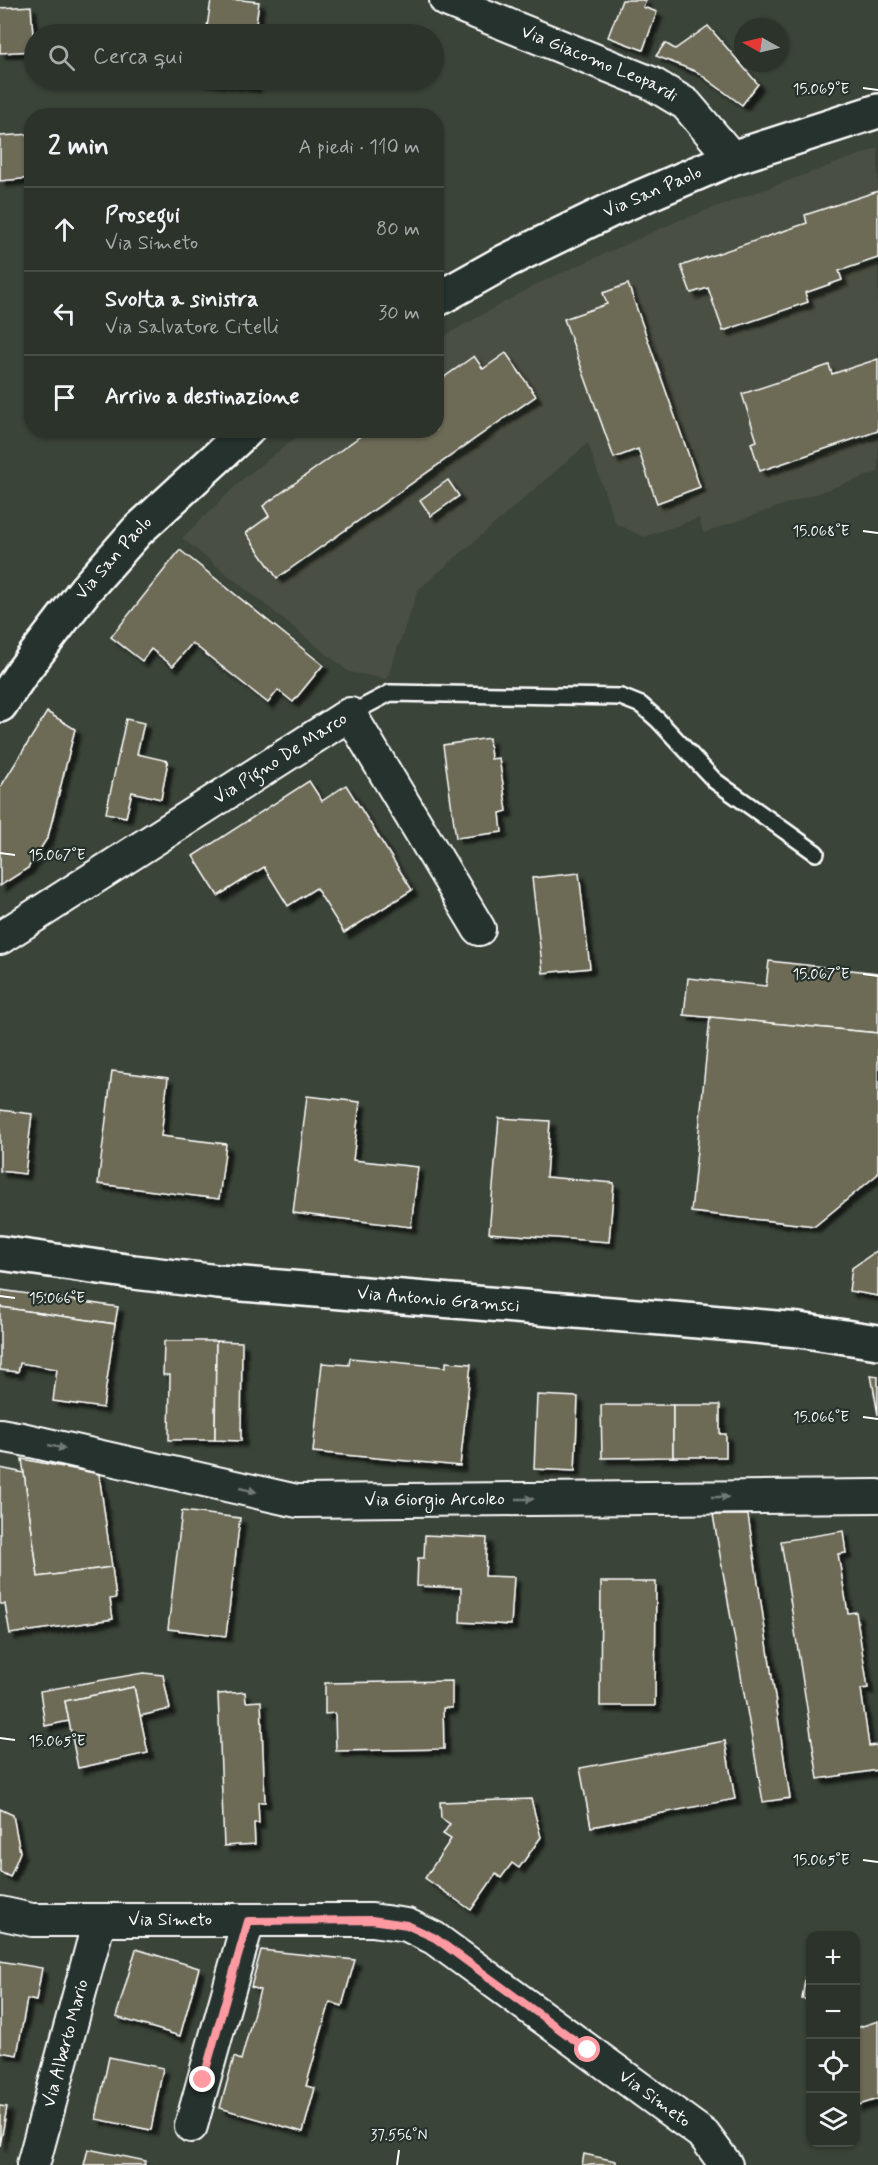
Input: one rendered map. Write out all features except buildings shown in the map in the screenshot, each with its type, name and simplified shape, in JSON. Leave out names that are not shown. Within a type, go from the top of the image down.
[{"type":"main road","name":"Via San Paolo","points":[[444,296],[506,261],[613,208],[732,158],[878,111]]},
{"type":"main road","name":"Via San Paolo","points":[[0,705],[23,671],[86,590],[137,531],[238,438]]},
{"type":"main road","name":"Via Antonio Gramsci","points":[[0,1253],[218,1282],[799,1330],[878,1342]]},
{"type":"street","name":"Via Giacomo Leopardi","points":[[446,0],[651,83],[686,104],[732,158]]},
{"type":"street","name":"Via Pigno De Marco","points":[[0,938],[350,714],[479,929]]},
{"type":"street","name":"Via Giorgio Arcoleo","points":[[0,1435],[22,1438],[297,1501],[878,1496]]},
{"type":"street","name":"Via Simeto","points":[[0,1913],[32,1920],[99,1922],[372,1920],[407,1925],[435,1938],[704,2135],[726,2165]]},
{"type":"street","points":[[190,2126],[248,1921]]},
{"type":"street","name":"Via Alberto Mario","points":[[33,2165],[99,1922]]},
{"type":"lane","points":[[350,714],[390,693],[621,697],[641,705],[658,720],[715,781],[816,853]]},
{"type":"shaded area","points":[[878,148],[878,472],[703,533],[699,518],[644,537],[615,523],[588,443],[418,590],[387,679],[349,672],[182,538],[245,477],[296,438],[444,438],[444,336],[537,284],[680,220]]},
{"type":"route","points":[[203,2080],[248,1921],[372,1920],[407,1925],[435,1938],[588,2050]]}]
